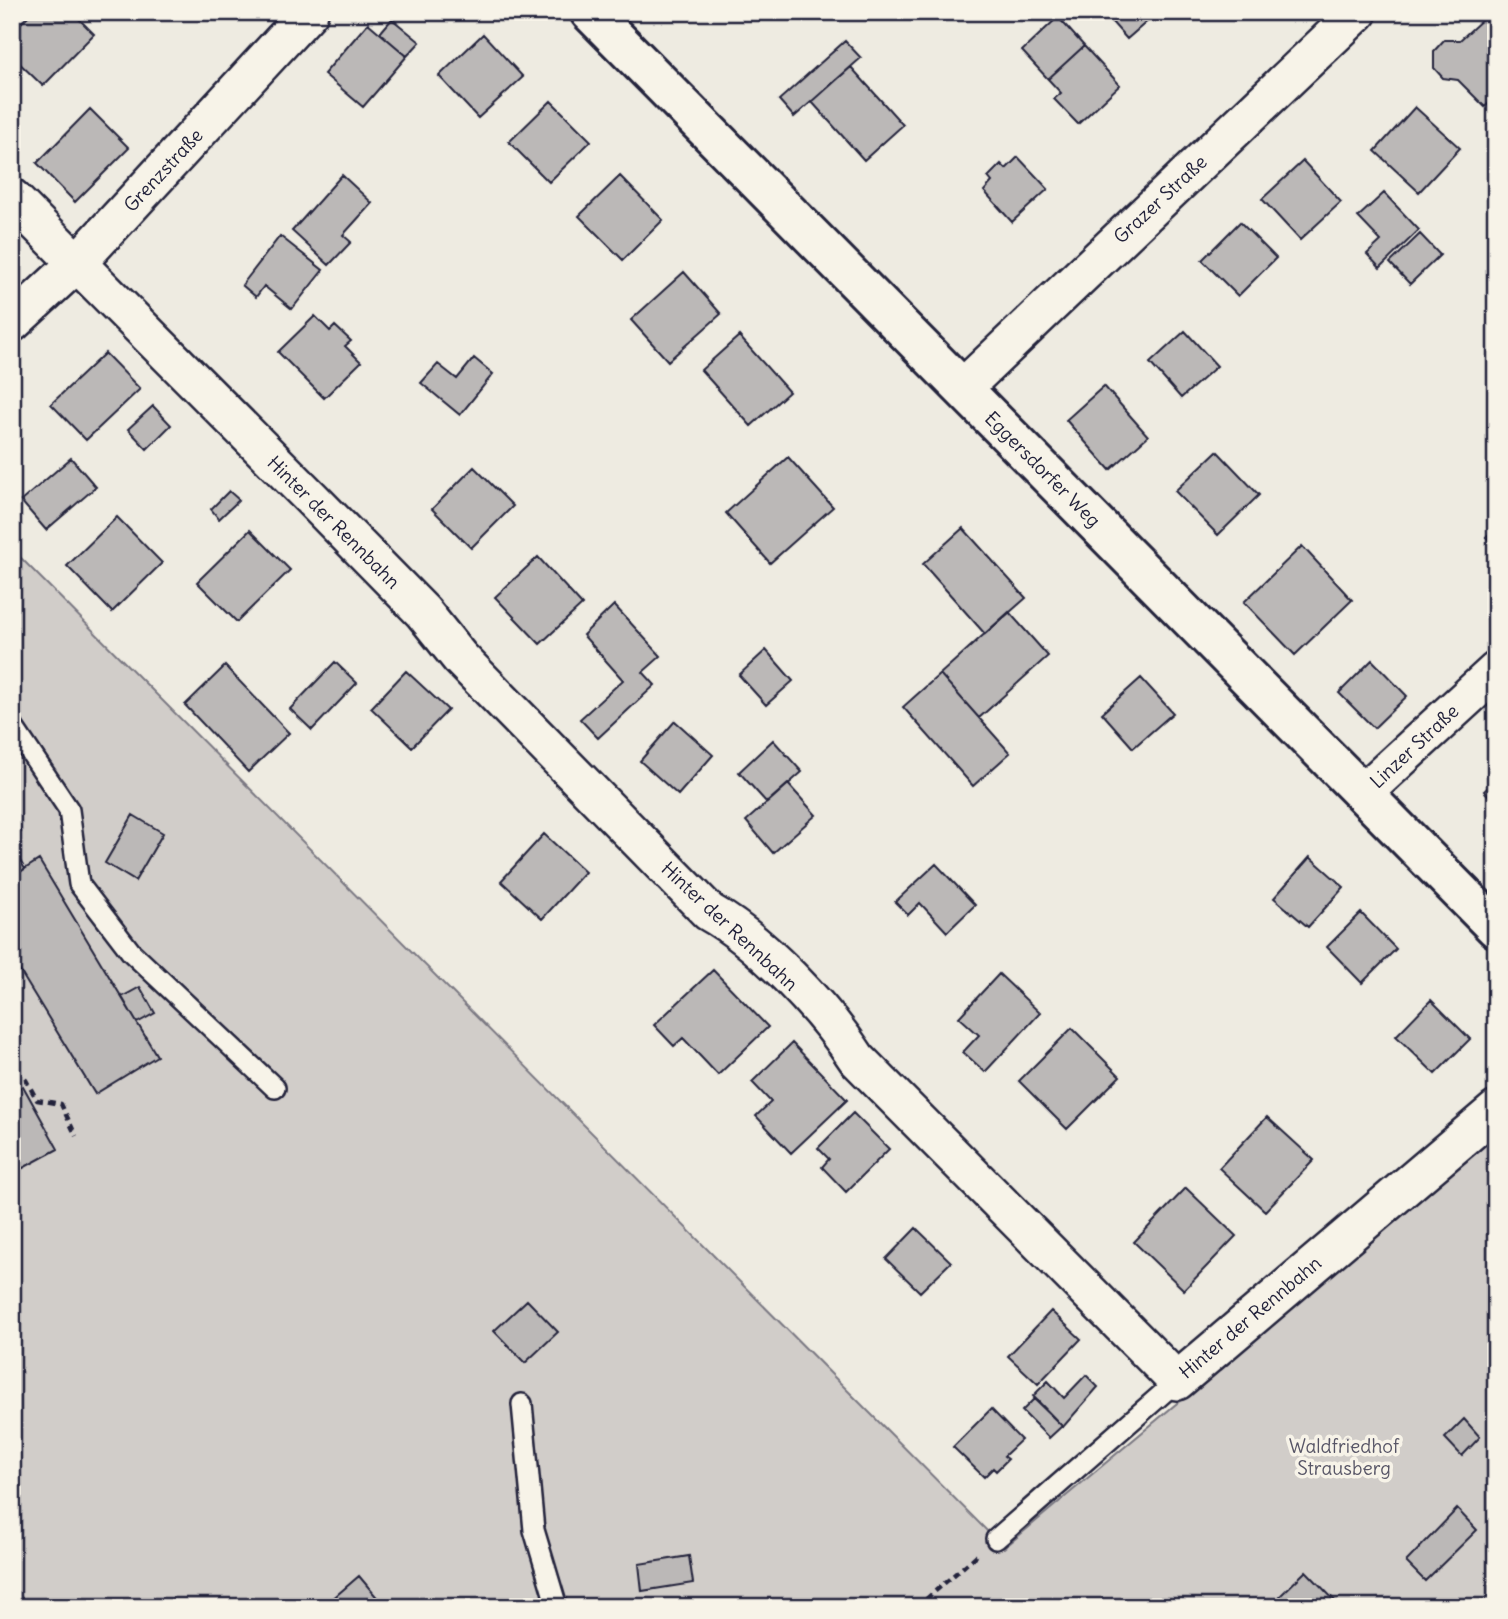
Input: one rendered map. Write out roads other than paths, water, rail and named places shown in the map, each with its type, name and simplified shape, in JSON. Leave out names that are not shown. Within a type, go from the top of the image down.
[{"type":"main road","name":"Eggersdorfer Weg","points":[[590,12],[1496,928]]},
{"type":"street","name":"Grenzstraße","points":[[12,323],[77,263],[310,12]]},
{"type":"street","name":"Grazer Straße","points":[[963,388],[1358,12]]},
{"type":"street","name":"Hinter der Rennbahn","points":[[12,198],[309,495],[423,612],[460,658],[709,912],[737,927],[827,1018],[857,1059],[1177,1381],[1496,1110]]},
{"type":"street","name":"Linzer Straße","points":[[1363,793],[1496,671]]},
{"type":"lane","points":[[12,725],[69,810],[79,884],[131,952],[275,1088]]},
{"type":"lane","points":[[996,1539],[1177,1381]]},
{"type":"lane","points":[[522,1404],[534,1530],[557,1607]]},
{"type":"park label","name":"Waldfriedhof Strausberg","points":[[1344,1457]]}]
